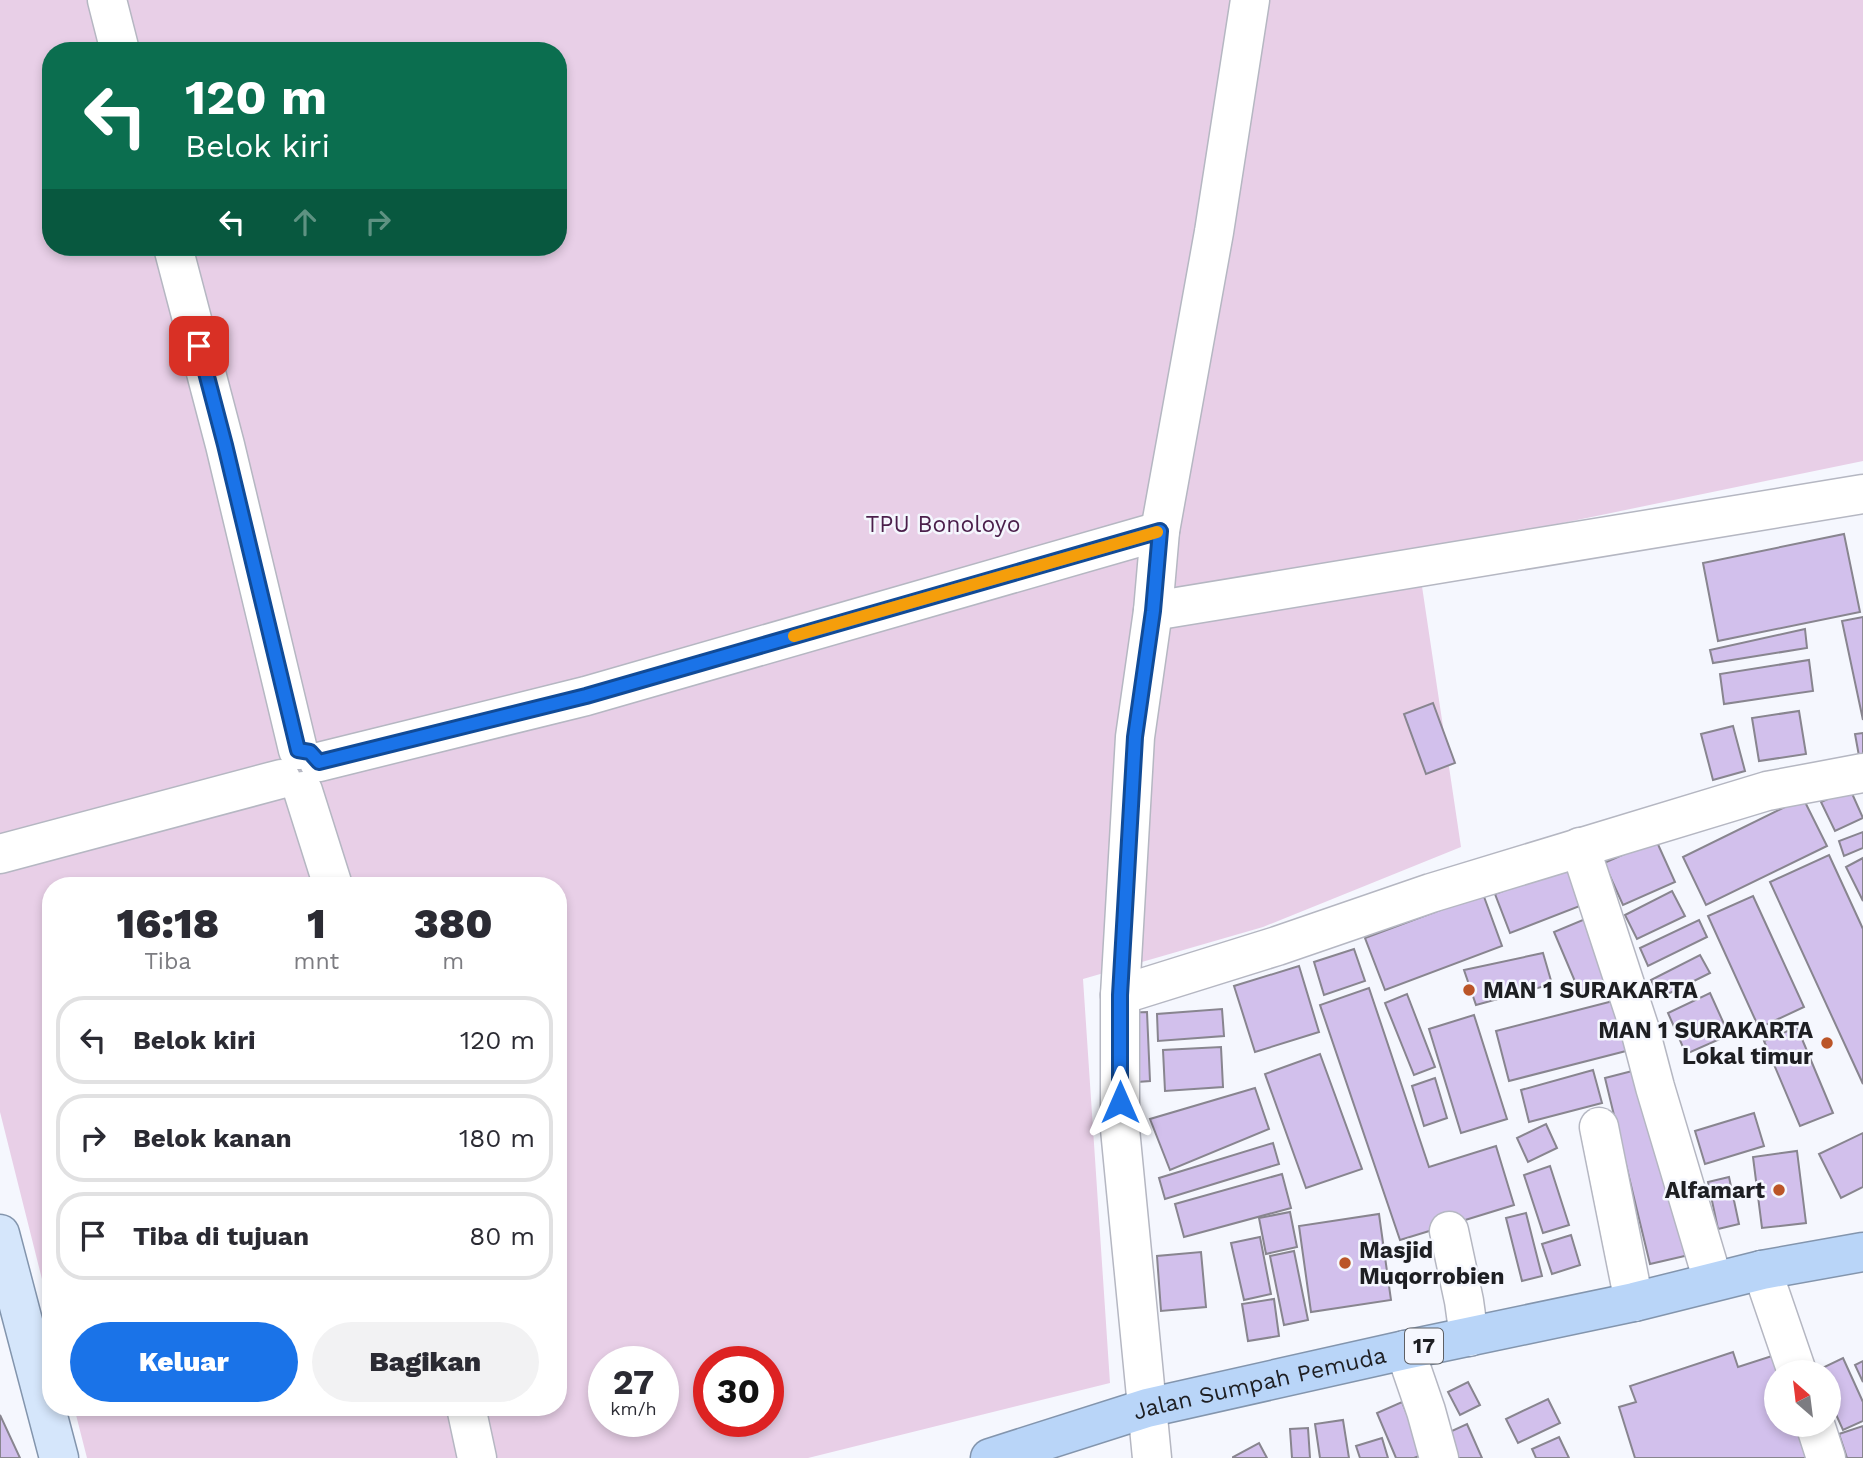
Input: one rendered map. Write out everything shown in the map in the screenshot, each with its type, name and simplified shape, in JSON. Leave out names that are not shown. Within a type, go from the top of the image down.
[{"type":"highway","name":"Jalan Sumpah Pemuda","points":[[990,1458],[1147,1408],[1634,1302],[1762,1270],[1863,1252]]},
{"type":"main road","points":[[0,1234],[42,1393]]},
{"type":"main road","points":[[48,1416],[59,1458]]},
{"type":"street","points":[[107,0],[118,42]]},
{"type":"street","points":[[1152,1458],[1120,1129],[1120,995],[1135,737],[1153,611],[1160,531],[1214,232],[1250,0]]},
{"type":"street","points":[[175,256],[225,445],[300,771],[330,877]]},
{"type":"street","points":[[1153,611],[1863,494]]},
{"type":"street","points":[[0,854],[586,696],[1160,531]]},
{"type":"street","points":[[1120,995],[1277,946],[1431,893],[1767,791],[1863,773]]},
{"type":"street","points":[[1580,847],[1640,1030],[1713,1281]]},
{"type":"street","points":[[1599,1127],[1634,1302]]},
{"type":"street","points":[[1449,1231],[1469,1337]]},
{"type":"street","points":[[1762,1270],[1793,1360]]},
{"type":"street","points":[[1405,1350],[1439,1458]]},
{"type":"street","points":[[468,1416],[477,1458]]},
{"type":"street","points":[[1819,1437],[1826,1458]]},
{"type":"green space","name":"TPU Bonoloyo","points":[[0,0],[1863,0],[1863,461],[1417,553],[1461,847],[1263,927],[1083,979],[1110,1383],[808,1458],[87,1458],[76,1416],[567,1416],[567,877],[42,877],[42,1279],[0,1112]]},
{"type":"building","points":[[1844,534],[1860,612],[1718,641],[1703,563]]},
{"type":"building","points":[[1863,617],[1863,720],[1842,621]]},
{"type":"building","points":[[1805,629],[1807,648],[1713,663],[1710,650]]},
{"type":"building","points":[[1809,660],[1813,691],[1724,704],[1720,674]]},
{"type":"building","points":[[1433,703],[1455,763],[1426,774],[1404,714]]},
{"type":"building","points":[[1799,711],[1806,754],[1759,761],[1752,718]]},
{"type":"building","points":[[1733,726],[1745,771],[1713,780],[1701,734]]},
{"type":"building","points":[[1863,733],[1863,755],[1859,756],[1855,734]]},
{"type":"building","points":[[1850,789],[1863,818],[1835,831],[1821,802]]},
{"type":"building","points":[[1803,798],[1827,846],[1706,905],[1683,857]]},
{"type":"building","points":[[1863,832],[1863,848],[1844,856],[1839,841]]},
{"type":"building","points":[[1656,840],[1675,882],[1623,905],[1604,863]]},
{"type":"building","points":[[1829,855],[1863,929],[1863,1084],[1770,882]]},
{"type":"building","points":[[1863,858],[1863,901],[1846,867]]},
{"type":"building","points":[[1571,865],[1585,904],[1510,933],[1495,894]]},
{"type":"building","points":[[1672,891],[1685,916],[1637,939],[1625,915]]},
{"type":"building","points":[[1483,894],[1502,946],[1385,990],[1365,938]]},
{"type":"building","points":[[1753,896],[1804,1007],[1759,1028],[1708,916]]},
{"type":"building","points":[[1590,917],[1618,984],[1582,998],[1554,932]]},
{"type":"building","points":[[1699,920],[1707,937],[1648,966],[1640,948]]},
{"type":"building","points":[[1354,949],[1365,981],[1324,995],[1314,962]]},
{"type":"building","points":[[1543,953],[1552,984],[1476,1005],[1464,970]]},
{"type":"building","points":[[1700,955],[1710,973],[1660,998],[1651,980]]},
{"type":"building","points":[[1299,966],[1319,1032],[1255,1052],[1234,986]]},
{"type":"building","points":[[1369,988],[1429,1167],[1496,1146],[1514,1205],[1400,1240],[1320,1005]]},
{"type":"building","points":[[1710,993],[1729,1035],[1686,1054],[1668,1013]]},
{"type":"building","points":[[1407,994],[1435,1067],[1414,1075],[1385,1003]]},
{"type":"building","points":[[1617,1000],[1630,1050],[1509,1081],[1496,1031]]},
{"type":"building","points":[[1222,1009],[1224,1036],[1158,1041],[1157,1014]]},
{"type":"building","points":[[1147,1012],[1150,1081],[1124,1083],[1121,1013]]},
{"type":"building","points":[[1474,1015],[1507,1119],[1461,1133],[1429,1029]]},
{"type":"building","points":[[1797,1027],[1833,1113],[1800,1126],[1764,1041]]},
{"type":"building","points":[[1221,1047],[1223,1087],[1165,1091],[1163,1050]]},
{"type":"building","points":[[1320,1054],[1362,1169],[1306,1188],[1265,1074]]},
{"type":"building","points":[[1644,1068],[1689,1255],[1650,1264],[1605,1078]]},
{"type":"building","points":[[1593,1070],[1602,1103],[1529,1122],[1521,1090]]},
{"type":"building","points":[[1435,1078],[1447,1118],[1424,1126],[1412,1086]]},
{"type":"building","points":[[1255,1088],[1269,1129],[1170,1170],[1150,1119]]},
{"type":"building","points":[[1754,1113],[1764,1146],[1705,1164],[1695,1131]]},
{"type":"building","points":[[1546,1124],[1557,1148],[1528,1162],[1517,1138]]},
{"type":"building","points":[[1863,1133],[1863,1187],[1841,1198],[1819,1154]]},
{"type":"building","points":[[1273,1143],[1279,1164],[1165,1199],[1159,1178]]},
{"type":"building","name":"Alfamart","points":[[1797,1151],[1806,1223],[1762,1228],[1753,1157]]},
{"type":"building","points":[[1550,1166],[1569,1225],[1543,1233],[1524,1175]]},
{"type":"building","points":[[1282,1174],[1291,1208],[1184,1237],[1175,1204]]},
{"type":"building","points":[[1729,1177],[1739,1224],[1718,1229],[1708,1182]]},
{"type":"building","points":[[1290,1212],[1297,1247],[1266,1254],[1259,1218]]},
{"type":"building","points":[[1526,1213],[1542,1276],[1522,1281],[1506,1218]]},
{"type":"building","name":"Masjid Muqorrobien","points":[[1379,1214],[1391,1300],[1311,1312],[1299,1226]]},
{"type":"building","points":[[1571,1235],[1580,1265],[1552,1274],[1542,1244]]},
{"type":"building","points":[[1260,1237],[1271,1294],[1244,1300],[1231,1243]]},
{"type":"building","points":[[1294,1251],[1308,1320],[1284,1325],[1270,1256]]},
{"type":"building","points":[[1201,1252],[1206,1307],[1161,1311],[1157,1256]]},
{"type":"building","points":[[1274,1299],[1279,1336],[1248,1341],[1242,1304]]},
{"type":"building","points":[[1733,1352],[1738,1367],[1775,1355],[1776,1360],[1764,1360],[1764,1437],[1801,1437],[1808,1458],[1635,1458],[1619,1407],[1636,1402],[1630,1386]]},
{"type":"building","points":[[1843,1358],[1863,1402],[1863,1421],[1843,1430],[1841,1360],[1839,1360]]},
{"type":"building","points":[[1863,1361],[1863,1382],[1855,1365]]},
{"type":"building","points":[[1468,1382],[1480,1405],[1460,1415],[1448,1392]]},
{"type":"building","points":[[1548,1399],[1560,1423],[1518,1443],[1506,1419]]},
{"type":"building","points":[[1402,1402],[1424,1454],[1414,1458],[1396,1458],[1377,1413]]},
{"type":"building","points":[[0,1415],[20,1458],[0,1458]]},
{"type":"building","points":[[1343,1420],[1349,1458],[1320,1458],[1315,1424]]},
{"type":"building","points":[[1467,1424],[1482,1458],[1453,1458],[1443,1435]]},
{"type":"building","points":[[1863,1426],[1863,1458],[1847,1458],[1841,1433]]},
{"type":"building","points":[[1308,1428],[1310,1458],[1292,1458],[1290,1429]]},
{"type":"building","points":[[1559,1437],[1569,1458],[1536,1458],[1532,1449]]},
{"type":"building","points":[[1382,1438],[1388,1458],[1360,1458],[1356,1446]]},
{"type":"building","points":[[1259,1443],[1267,1458],[1233,1458],[1233,1457]]},
{"type":"slow traffic","points":[[794,636],[1157,532]]},
{"type":"place","name":"MAN 1 SURAKARTA","points":[[1469,990]]},
{"type":"place","name":"MAN 1 SURAKARTA Lokal timur","points":[[1827,1043]]},
{"type":"place","name":"Alfamart","points":[[1779,1190]]},
{"type":"place","name":"Masjid Muqorrobien","points":[[1345,1263]]},
{"type":"route","points":[[199,346],[298,750],[310,752],[319,762],[586,696],[1160,531],[1153,611],[1135,737],[1120,995],[1120,1102]]}]
